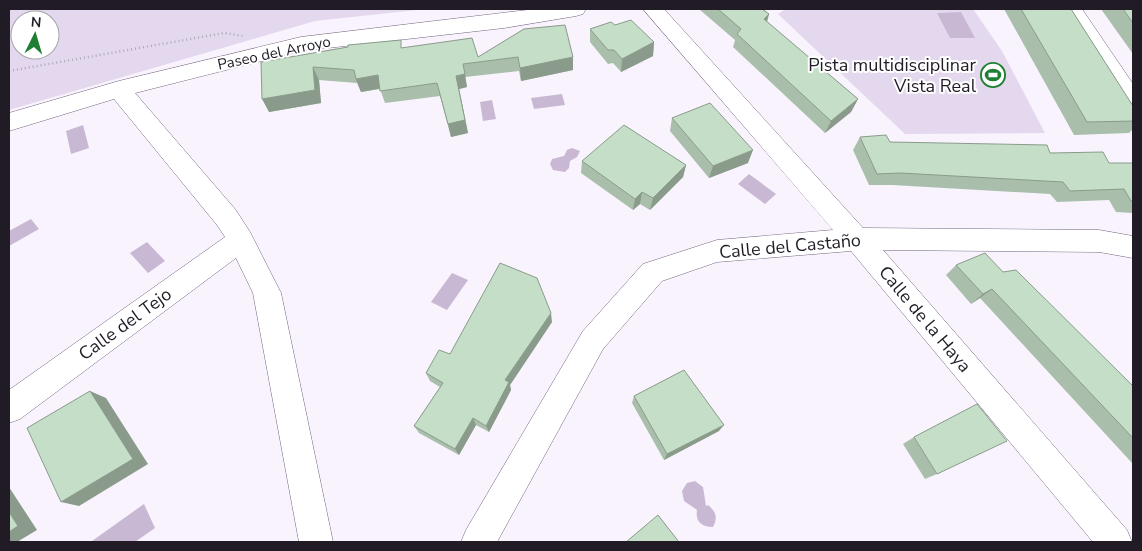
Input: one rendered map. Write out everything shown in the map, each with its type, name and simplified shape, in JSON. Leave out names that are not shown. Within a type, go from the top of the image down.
[{"type":"street","name":"Paseo del Arroyo","points":[[9,122],[119,89],[301,44],[504,21],[576,9]]},
{"type":"street","name":"Calle de la Haya","points":[[653,9],[857,239],[1115,542]]},
{"type":"street","points":[[1072,9],[1133,102]]},
{"type":"street","points":[[119,89],[226,217],[241,240],[267,293],[316,542]]},
{"type":"street","name":"Calle del Castaño","points":[[478,542],[593,340],[653,272],[717,252],[857,239],[1099,241],[1133,247]]},
{"type":"street","name":"Calle del Tejo","points":[[9,408],[241,240]]},
{"type":"path","points":[[9,72],[224,33],[253,37]]},
{"type":"shaded area","points":[[9,9],[426,9],[315,21],[9,110]]},
{"type":"shaded area","points":[[786,9],[973,9],[1002,51],[1045,133],[905,134],[778,14]]},
{"type":"shaded area","points":[[961,12],[975,38],[950,38],[937,13]]},
{"type":"shaded area","points":[[562,94],[565,105],[534,109],[531,98]]},
{"type":"shaded area","points":[[492,100],[496,119],[483,121],[480,102]]},
{"type":"shaded area","points":[[83,125],[89,148],[71,154],[66,131]]},
{"type":"shaded area","points":[[572,148],[580,151],[577,157],[570,161],[569,168],[565,172],[553,170],[550,164],[552,159],[564,156],[567,150]]},
{"type":"shaded area","points":[[749,174],[776,194],[765,204],[738,184]]},
{"type":"shaded area","points":[[31,219],[39,229],[9,246],[9,231]]},
{"type":"shaded area","points":[[147,242],[165,261],[148,273],[130,253]]},
{"type":"shaded area","points":[[452,273],[468,280],[447,310],[431,302]]},
{"type":"shaded area","points":[[695,481],[703,487],[706,506],[708,505],[713,510],[716,517],[713,527],[700,523],[697,518],[697,510],[684,501],[682,491],[687,483]]},
{"type":"shaded area","points":[[144,504],[155,528],[135,542],[92,542],[92,541]]},
{"type":"building","points":[[718,9],[762,9],[769,14],[764,19],[858,99],[831,121],[737,34],[741,29]]},
{"type":"building","points":[[1021,9],[1071,9],[1133,106],[1133,121],[1087,122]]},
{"type":"building","points":[[1123,9],[1133,9],[1133,23]]},
{"type":"building","points":[[631,20],[654,42],[622,59],[614,50],[608,50],[590,29],[611,22],[615,25]]},
{"type":"building","points":[[565,25],[573,57],[520,68],[518,57],[463,64],[465,74],[456,76],[465,120],[448,124],[437,83],[380,91],[378,75],[356,79],[354,70],[313,67],[315,90],[262,99],[261,62],[348,47],[348,45],[401,40],[401,48],[472,38],[478,57],[524,29]]},
{"type":"building","points":[[710,103],[753,150],[713,166],[672,118]]},
{"type":"building","points":[[624,125],[686,165],[653,198],[642,192],[635,199],[582,161]]},
{"type":"building","points":[[886,135],[890,142],[1047,145],[1050,153],[1103,152],[1109,163],[1133,163],[1133,201],[1131,201],[1124,189],[1070,191],[1063,182],[900,173],[877,174],[860,137]]},
{"type":"building","points":[[985,253],[1003,272],[1016,270],[1133,386],[1133,438],[992,289],[983,294],[956,265]]},
{"type":"building","points":[[500,263],[537,278],[551,313],[505,380],[509,382],[486,426],[473,418],[455,449],[414,426],[443,383],[426,373],[439,350],[450,354]]},
{"type":"building","points":[[684,370],[724,425],[667,454],[634,396]]},
{"type":"building","points":[[90,391],[133,459],[61,502],[27,428]]},
{"type":"building","points":[[977,404],[1007,441],[937,474],[914,437]]},
{"type":"building","points":[[9,512],[18,526],[9,532]]},
{"type":"building","points":[[658,515],[679,542],[626,542]]},
{"type":"place","name":"Pista multidisciplinar Vista Real","points":[[993,75]]}]
